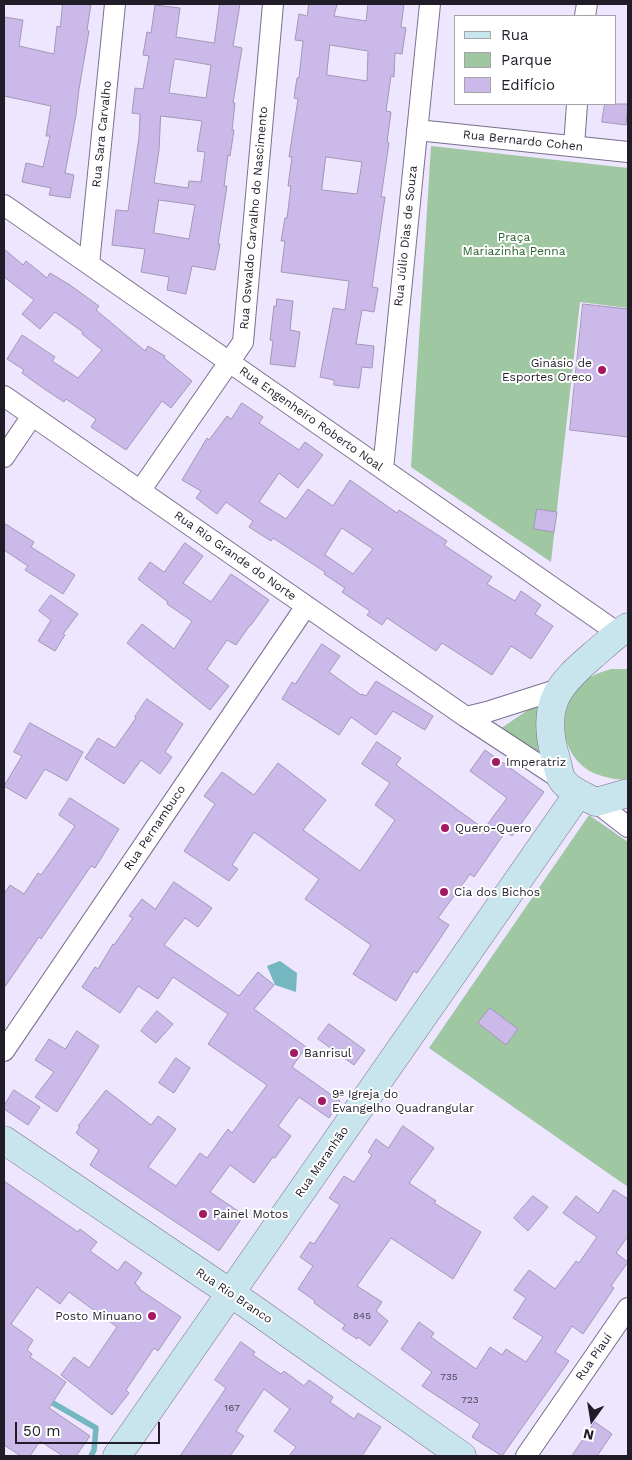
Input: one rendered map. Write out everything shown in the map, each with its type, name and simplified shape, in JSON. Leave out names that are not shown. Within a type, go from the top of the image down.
[{"type":"main road","points":[[625,632],[570,675],[559,689],[550,714],[552,741],[579,792],[628,793]]},
{"type":"main road","name":"Rua Maranhão","points":[[117,1456],[579,792]]},
{"type":"main road","name":"Rua Rio Branco","points":[[4,1140],[230,1293],[462,1456]]},
{"type":"street","name":"Rua Sara Carvalho","points":[[90,264],[115,4]]},
{"type":"street","name":"Rua Oswaldo Carvalho do Nascimento","points":[[140,491],[243,342],[273,4]]},
{"type":"street","name":"Rua Júlio Dias de Souza","points":[[383,469],[430,4]]},
{"type":"street","points":[[574,146],[577,105]]},
{"type":"street","name":"Rua Bernardo Cohen","points":[[417,130],[628,152]]},
{"type":"street","name":"Rua Engenheiro Roberto Noal","points":[[4,205],[383,469],[625,632]]},
{"type":"street","name":"Rua Rio Grande do Norte","points":[[4,396],[466,717],[628,826]]},
{"type":"street","points":[[4,457],[32,416]]},
{"type":"street","name":"Rua Pernambuco","points":[[4,1051],[306,606]]},
{"type":"street","points":[[466,717],[559,689]]},
{"type":"street","name":"Rua Piauí","points":[[526,1456],[628,1308]]},
{"type":"green space","name":"Praça Mariazinha Penna","points":[[431,146],[628,168],[628,308],[580,302],[551,562],[411,467]]},
{"type":"green space","points":[[611,669],[628,669],[628,778],[622,779],[606,777],[592,772],[580,764],[572,753],[567,741],[565,728],[566,714],[570,701],[580,684],[588,678]]},
{"type":"green space","points":[[544,699],[541,758],[500,729]]},
{"type":"green space","points":[[589,815],[628,842],[628,1187],[429,1048]]},
{"type":"shaded area","points":[[280,961],[297,973],[296,992],[275,985],[267,966]]},
{"type":"building","points":[[63,4],[91,4],[87,30],[89,31],[65,173],[74,175],[70,198],[49,195],[51,188],[22,182],[26,163],[43,167],[50,136],[46,136],[51,106],[4,96],[4,17],[23,20],[19,46],[54,54],[57,26],[60,27]]},
{"type":"building","points":[[220,4],[240,4],[233,46],[242,48],[233,103],[235,103],[232,130],[234,130],[230,156],[228,155],[224,186],[227,186],[218,244],[220,244],[215,270],[192,266],[186,294],[167,290],[169,277],[141,272],[145,249],[112,245],[116,210],[128,211],[139,137],[140,114],[132,113],[135,88],[143,89],[149,56],[143,55],[147,32],[151,33],[155,5],[180,8],[176,37],[214,43]],"holes":[[[176,59],[211,65],[206,98],[169,93],[174,61]],[[161,116],[202,121],[197,151],[205,152],[201,182],[189,181],[188,188],[154,183],[159,150]],[[159,200],[195,205],[189,239],[154,233]]]},
{"type":"building","points":[[309,4],[337,4],[334,16],[366,21],[368,4],[404,4],[401,27],[406,28],[402,54],[395,53],[394,77],[391,76],[386,111],[391,112],[387,142],[389,143],[381,197],[385,197],[372,287],[378,288],[374,312],[362,310],[356,344],[374,346],[372,368],[362,367],[359,388],[334,385],[334,380],[320,377],[333,308],[345,310],[349,281],[281,272],[285,241],[281,241],[285,218],[287,218],[291,186],[288,186],[292,157],[289,157],[298,99],[294,98],[297,78],[299,78],[303,41],[295,40],[299,14],[307,16]],"holes":[[[330,45],[368,51],[367,81],[327,75]],[[326,157],[362,162],[357,194],[322,190]]]},
{"type":"building","points":[[628,104],[626,125],[602,122],[605,105]]},
{"type":"building","points":[[4,249],[23,265],[26,261],[47,278],[50,273],[70,285],[99,306],[96,310],[145,351],[148,346],[165,356],[164,358],[192,381],[171,408],[162,401],[126,450],[91,427],[96,419],[66,399],[64,402],[43,388],[22,373],[24,370],[7,359],[22,335],[55,357],[52,361],[78,378],[102,350],[82,334],[83,332],[55,312],[40,329],[22,314],[34,300],[4,277]]},
{"type":"building","points":[[277,299],[293,301],[290,330],[300,332],[295,367],[270,364],[273,341],[270,340],[274,306],[276,306]]},
{"type":"building","name":"Ginásio de Esportes Oreco","points":[[583,304],[628,309],[628,437],[570,430]]},
{"type":"building","points":[[242,403],[263,417],[259,423],[299,450],[305,442],[323,455],[298,488],[279,473],[259,502],[286,519],[308,489],[333,506],[350,480],[397,513],[399,510],[447,541],[444,545],[492,577],[487,584],[515,601],[521,591],[541,605],[535,614],[553,626],[531,659],[511,646],[492,675],[442,643],[436,651],[387,618],[382,625],[367,615],[370,611],[342,592],[345,588],[324,574],[325,572],[273,538],[271,541],[249,527],[253,521],[226,502],[217,514],[196,498],[201,491],[182,480],[207,438],[209,440],[227,416],[231,419]],"holes":[[[342,528],[373,549],[353,574],[325,555]]]},
{"type":"building","points":[[537,509],[557,512],[554,532],[534,529]]},
{"type":"building","points":[[4,523],[34,542],[31,547],[75,575],[63,594],[25,570],[28,566],[4,550]]},
{"type":"building","points":[[185,543],[203,556],[183,583],[211,602],[231,574],[269,600],[236,645],[227,640],[207,669],[229,686],[210,710],[127,643],[142,624],[174,649],[192,621],[167,604],[168,602],[138,579],[150,562],[164,572]]},
{"type":"building","points":[[51,595],[78,614],[63,634],[65,635],[55,651],[38,641],[51,620],[39,611]]},
{"type":"building","points":[[322,644],[340,656],[329,672],[361,695],[366,696],[376,681],[433,716],[425,730],[393,711],[376,735],[351,717],[339,735],[282,699],[292,682],[295,684]]},
{"type":"building","points":[[147,699],[183,724],[165,752],[172,757],[160,774],[141,760],[124,784],[85,758],[98,738],[115,748]]},
{"type":"building","points":[[30,723],[83,752],[67,781],[45,769],[26,799],[4,786],[22,756],[14,752]]},
{"type":"building","points":[[377,742],[401,758],[396,765],[484,829],[507,798],[470,771],[485,750],[544,792],[512,836],[506,831],[474,877],[470,874],[438,918],[449,925],[417,973],[414,971],[396,1001],[353,974],[371,945],[305,899],[319,879],[254,832],[232,865],[238,869],[229,881],[184,851],[215,804],[204,796],[222,772],[254,795],[278,763],[326,800],[303,830],[360,871],[395,820],[375,805],[390,783],[362,764]]},
{"type":"building","points":[[70,798],[119,829],[95,868],[91,866],[41,939],[39,937],[4,988],[4,894],[10,885],[24,894],[38,873],[41,875],[56,854],[75,826],[59,815]]},
{"type":"building","points":[[174,882],[212,908],[198,927],[185,918],[164,945],[239,996],[258,972],[274,985],[254,1009],[306,1047],[292,1067],[340,1101],[329,1118],[299,1097],[278,1126],[291,1136],[254,1183],[230,1165],[210,1192],[244,1215],[219,1251],[90,1165],[99,1150],[76,1133],[80,1127],[78,1126],[106,1090],[151,1125],[158,1116],[176,1129],[148,1167],[176,1186],[200,1153],[207,1158],[228,1129],[232,1133],[267,1085],[208,1044],[228,1014],[173,977],[158,999],[138,986],[120,1013],[82,987],[95,967],[98,969],[113,944],[133,918],[129,916],[142,899],[155,909]]},
{"type":"building","points":[[490,1008],[518,1029],[506,1045],[478,1023]]},
{"type":"building","points":[[157,1011],[173,1024],[156,1043],[141,1031]]},
{"type":"building","points":[[329,1024],[365,1050],[354,1065],[318,1039]]},
{"type":"building","points":[[77,1031],[99,1046],[57,1112],[35,1097],[54,1072],[35,1060],[49,1039],[65,1049]]},
{"type":"building","points":[[176,1058],[190,1068],[174,1093],[159,1083]]},
{"type":"building","points":[[14,1090],[40,1107],[28,1125],[4,1109]]},
{"type":"building","points":[[403,1126],[434,1148],[409,1183],[436,1201],[434,1203],[481,1232],[453,1279],[391,1238],[357,1286],[382,1302],[376,1311],[388,1321],[370,1346],[342,1329],[345,1325],[298,1289],[313,1266],[300,1257],[310,1242],[314,1244],[340,1205],[329,1198],[344,1176],[354,1182],[372,1155],[368,1152],[376,1139],[388,1148]]},
{"type":"building","points":[[4,1181],[78,1232],[80,1229],[97,1242],[90,1251],[118,1271],[125,1261],[142,1273],[135,1283],[139,1289],[181,1317],[158,1351],[154,1348],[126,1390],[129,1393],[112,1415],[61,1375],[74,1357],[89,1368],[117,1327],[69,1292],[60,1304],[37,1287],[11,1324],[33,1340],[27,1350],[32,1354],[30,1357],[66,1382],[49,1408],[90,1436],[76,1456],[63,1456],[40,1441],[30,1456],[21,1456],[4,1445]]},
{"type":"building","points":[[614,1190],[628,1199],[628,1236],[616,1253],[628,1262],[611,1286],[614,1288],[583,1334],[572,1326],[555,1352],[569,1361],[502,1456],[472,1437],[480,1424],[422,1386],[432,1372],[401,1349],[419,1322],[434,1333],[431,1337],[476,1369],[490,1347],[502,1355],[506,1349],[526,1362],[543,1337],[513,1318],[526,1298],[514,1290],[529,1270],[555,1289],[576,1261],[579,1263],[597,1237],[563,1213],[576,1196],[598,1213]]},
{"type":"building","points":[[533,1196],[548,1207],[528,1231],[514,1218]]},
{"type":"building","points":[[241,1342],[255,1352],[253,1355],[281,1374],[284,1371],[304,1386],[309,1380],[333,1397],[330,1402],[354,1419],[358,1413],[381,1427],[362,1456],[289,1456],[296,1447],[274,1431],[290,1409],[264,1389],[236,1431],[244,1436],[230,1456],[180,1456],[226,1388],[215,1380]]},
{"type":"building","points":[[595,1422],[612,1434],[597,1456],[572,1456]]},
{"type":"waterway","points":[[46,1399],[96,1428],[94,1450],[91,1456]]},
{"type":"place","name":"Ginásio de Esportes Oreco","points":[[602,370]]},
{"type":"place","name":"Imperatriz","points":[[496,762]]},
{"type":"place","name":"Quero-Quero","points":[[445,828]]},
{"type":"place","name":"Cia dos Bichos","points":[[444,892]]},
{"type":"place","name":"Banrisul","points":[[294,1053]]},
{"type":"place","name":"9ª Igreja do Evangelho Quadrangular","points":[[322,1101]]},
{"type":"place","name":"Painel Motos","points":[[203,1214]]},
{"type":"place","name":"Posto Minuano","points":[[152,1316]]}]
